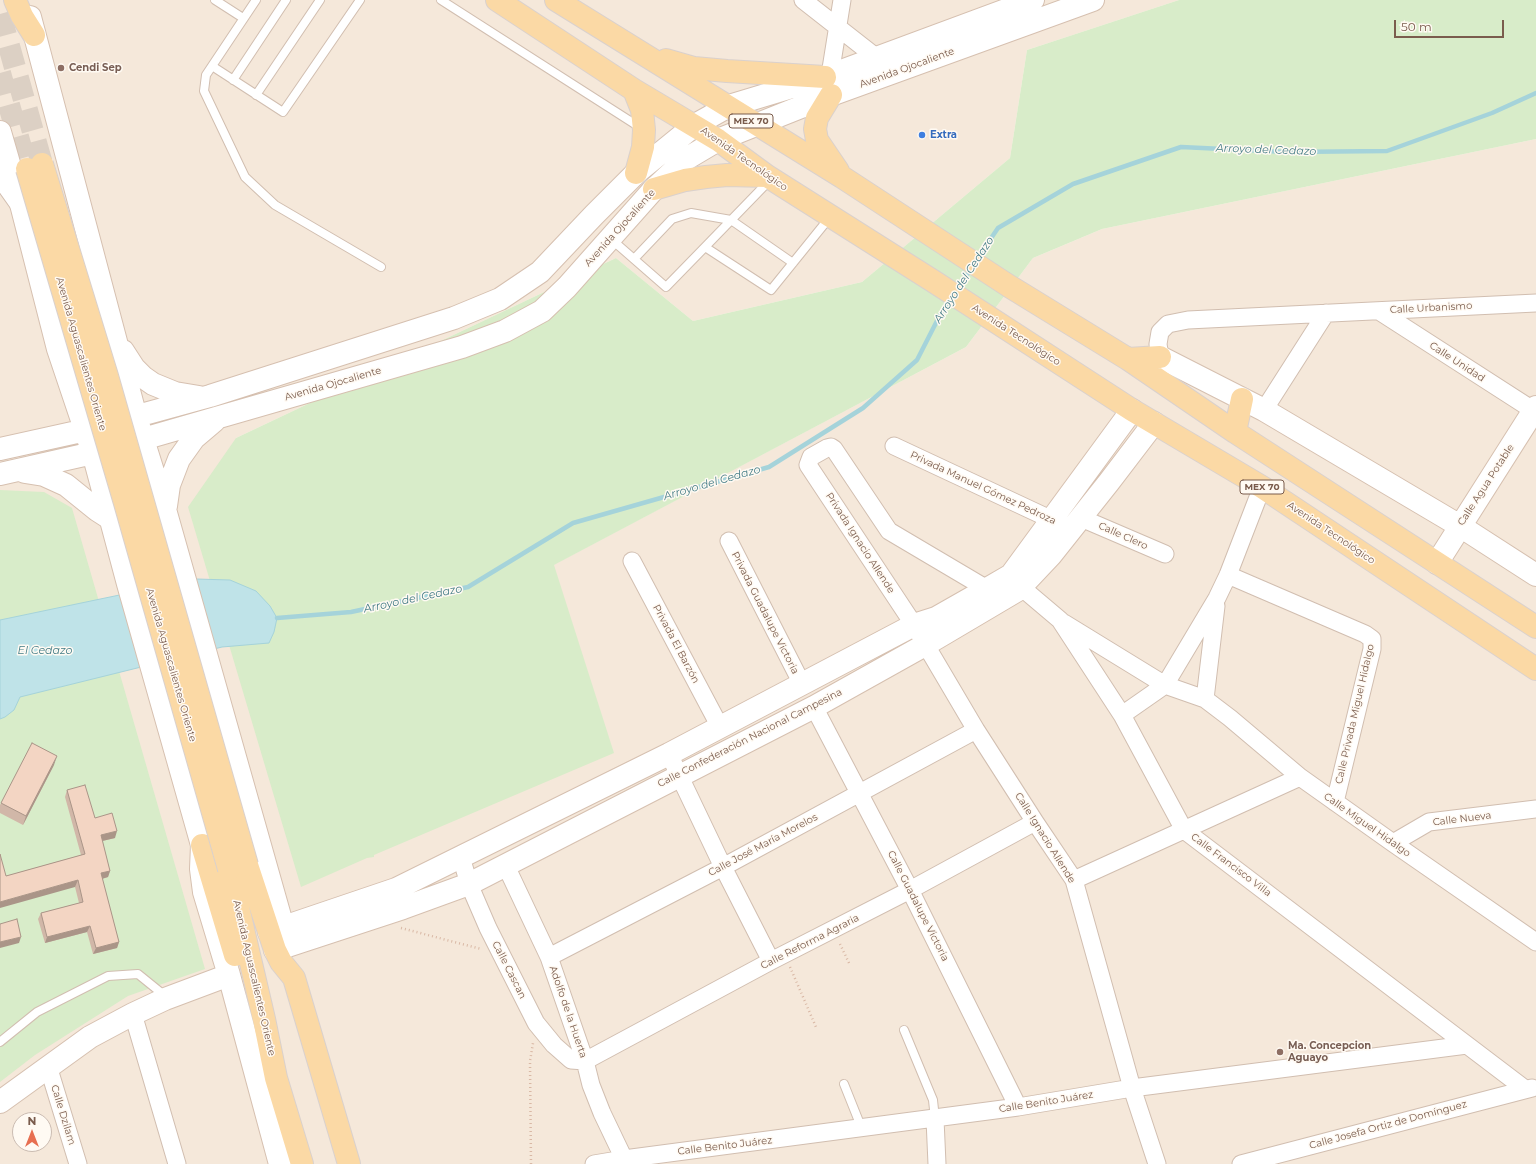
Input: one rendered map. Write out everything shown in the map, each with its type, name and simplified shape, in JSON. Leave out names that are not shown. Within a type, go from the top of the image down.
[{"type":"main road","points":[[15,0],[22,16],[34,35]]},
{"type":"main road","name":"Avenida Tecnológico","points":[[497,0],[634,90],[695,125],[769,177],[1132,410],[1262,487],[1536,669]]},
{"type":"main road","name":"MEX 70","points":[[556,0],[729,106],[842,177],[1009,286],[1128,359],[1235,432],[1536,627]]},
{"type":"main road","points":[[641,53],[694,68],[829,82],[817,118],[815,129],[817,140],[842,177]]},
{"type":"main road","points":[[634,90],[642,110],[644,130],[643,147],[636,173]]},
{"type":"main road","name":"Avenida Aguascalientes Oriente","points":[[35,167],[127,510],[238,867],[276,1078],[302,1164]]},
{"type":"main road","points":[[654,189],[686,180],[706,177],[727,175],[769,177]]},
{"type":"main road","points":[[1128,359],[1160,358]]},
{"type":"main road","points":[[1235,432],[1242,399]]},
{"type":"main road","points":[[1384,568],[1399,571],[1437,563]]},
{"type":"main road","points":[[202,845],[254,1020],[276,1078]]},
{"type":"main road","name":"Avenida Aguascalientes Oriente","points":[[238,867],[279,938],[281,962],[294,978],[349,1164]]},
{"type":"street","name":"Avenida Aguascalientes Oriente","points":[[26,0],[114,337],[136,417],[168,520],[208,664],[279,938]]},
{"type":"street","points":[[803,0],[877,58]]},
{"type":"street","points":[[829,82],[842,0]]},
{"type":"street","name":"Avenida Ojocaliente","points":[[4,474],[93,453],[144,439],[462,347],[506,331],[542,311],[567,287],[654,189],[686,159],[718,140],[756,124],[829,82],[877,58],[1033,0]]},
{"type":"street","name":"Avenida Ojocaliente","points":[[0,449],[86,430],[210,396],[454,318],[500,299],[540,272],[636,173],[695,125],[729,106],[829,82],[1093,0]]},
{"type":"street","name":"Avenida Aguascalientes Oriente","points":[[0,132],[22,208],[58,348],[93,453],[128,584],[202,845],[202,881],[280,1164]]},
{"type":"street","name":"Avenida Aguascalientes Oriente","points":[[0,178],[22,208]]},
{"type":"street","name":"Calle Urbanismo","points":[[1160,358],[1158,344],[1160,332],[1168,324],[1188,320],[1536,303]]},
{"type":"street","name":"Calle Unidad","points":[[1379,311],[1535,410]]},
{"type":"street","points":[[1264,410],[1326,313]]},
{"type":"street","points":[[114,337],[134,368],[143,377],[154,384],[164,390],[181,395],[199,397],[210,396]]},
{"type":"street","points":[[58,348],[75,371],[84,379],[93,383],[104,383],[111,381],[123,368]]},
{"type":"street","points":[[1160,358],[1264,410],[1460,526],[1536,575]]},
{"type":"street","name":"Calle Confederación Nacional Campesina","points":[[1068,522],[1132,410]]},
{"type":"street","name":"Calle Agua Potable","points":[[1437,563],[1535,410]]},
{"type":"street","points":[[168,520],[169,486],[179,459],[198,434],[213,421],[225,415]]},
{"type":"street","name":"Calle Confederación Nacional Campesina","points":[[279,938],[403,908],[469,884],[814,707],[925,644],[1016,581],[1154,423]]},
{"type":"street","name":"Privada Manuel Gómez Pedroza","points":[[894,446],[1068,522]]},
{"type":"street","name":"Privada Ignacio Allende","points":[[914,625],[808,465],[811,457],[827,448],[831,447],[834,449],[889,531],[987,589]]},
{"type":"street","points":[[4,474],[32,472],[56,479],[66,484],[97,510],[111,519]]},
{"type":"street","points":[[1122,715],[1165,685],[1217,598],[1228,575],[1262,487]]},
{"type":"street","points":[[117,540],[118,527],[121,521],[126,515],[137,509],[151,509],[158,512],[168,520]]},
{"type":"street","name":"Calle Clero","points":[[1068,522],[1165,554]]},
{"type":"street","name":"Privada Guadalupe Victoria","points":[[729,541],[802,684]]},
{"type":"street","name":"Privada El Barzón","points":[[632,561],[720,727]]},
{"type":"street","name":"Calle Privada Miguel Hidalgo","points":[[1228,575],[1365,634],[1372,639],[1372,649],[1335,802]]},
{"type":"street","name":"Calle Confederación Nacional Campesina","points":[[279,938],[396,889],[669,754],[914,625],[936,618],[987,589],[1016,581]]},
{"type":"street","name":"Calle Francisco Villa","points":[[1016,581],[1060,620],[1122,715],[1184,830],[1468,1045],[1531,1088]]},
{"type":"street","points":[[1205,699],[1217,598]]},
{"type":"street","name":"Calle Miguel Hidalgo","points":[[1060,620],[1165,685],[1205,699],[1300,777],[1536,942]]},
{"type":"street","name":"Calle Ignacio Allende","points":[[914,625],[976,730],[1074,880],[1132,1088],[1157,1164]]},
{"type":"street","name":"Calle Guadalupe Victoria","points":[[814,707],[910,890],[1018,1107]]},
{"type":"street","name":"Calle José María Morelos","points":[[549,957],[723,867],[976,730]]},
{"type":"street","points":[[669,754],[723,867],[778,958]]},
{"type":"street","points":[[1074,880],[1300,777]]},
{"type":"street","name":"Calle Nueva","points":[[1393,843],[1429,822],[1536,809]]},
{"type":"street","name":"Calle Reforma Agraria","points":[[585,1061],[778,958],[910,890],[1035,822]]},
{"type":"street","name":"Calle Cascan","points":[[461,856],[469,884],[501,954],[536,1023],[554,1045],[571,1060],[585,1061]]},
{"type":"street","name":"Adolfo de la Huerta","points":[[506,866],[549,957],[585,1061],[591,1085],[602,1114],[624,1159]]},
{"type":"street","points":[[0,1102],[90,1037],[165,999],[229,975]]},
{"type":"street","points":[[133,1014],[177,1164]]},
{"type":"street","name":"Calle Benito Juárez","points":[[594,1164],[935,1119],[1132,1088],[1468,1045]]},
{"type":"street","name":"Calle Dzilam","points":[[48,1066],[78,1164]]},
{"type":"street","name":"Calle Josefa Ortiz de Domínguez","points":[[1241,1164],[1531,1088]]},
{"type":"street","points":[[935,1119],[937,1164]]},
{"type":"lane","points":[[215,0],[243,18]]},
{"type":"lane","points":[[256,0],[206,75],[204,91],[245,177],[275,205],[382,267]]},
{"type":"lane","points":[[234,80],[286,0]]},
{"type":"lane","points":[[256,95],[320,0]]},
{"type":"lane","points":[[212,66],[283,112],[360,0]]},
{"type":"lane","points":[[441,0],[644,130]]},
{"type":"lane","points":[[610,238],[666,287],[731,220],[769,177]]},
{"type":"lane","points":[[634,259],[672,219],[691,213],[731,220],[793,263]]},
{"type":"lane","points":[[705,247],[771,290],[830,216]]},
{"type":"lane","points":[[0,1042],[37,1012],[108,976],[138,974],[159,991],[165,999]]},
{"type":"lane","points":[[904,1030],[933,1100],[935,1119]]},
{"type":"lane","points":[[844,1084],[862,1128]]},
{"type":"path","points":[[397,927],[501,954]]},
{"type":"path","points":[[834,930],[849,963]]},
{"type":"path","points":[[778,958],[816,1027]]},
{"type":"path","points":[[531,1164],[530,1061],[536,1023]]},
{"type":"shaded area","points":[[0,0],[1179,0],[1027,50],[1010,158],[862,282],[693,321],[616,258],[236,438],[613,753],[553,565],[966,347],[1033,258],[1102,229],[1536,139],[1536,1164],[0,1164]]},
{"type":"green space","points":[[1179,0],[1536,0],[1536,139],[1102,229],[1033,258],[966,347],[554,565],[614,753],[301,887],[188,507],[236,438],[616,258],[693,321],[862,282],[1010,158],[1027,50]]},
{"type":"green space","points":[[0,490],[44,492],[72,508],[205,969],[128,996],[35,1055],[0,1082]]},
{"type":"water","name":"El Cedazo","points":[[196,579],[230,580],[256,591],[270,606],[277,618],[274,632],[269,643],[222,647],[20,697],[14,710],[0,719],[0,620]]},
{"type":"building","points":[[32,743],[57,756],[26,816],[1,803]]},
{"type":"building","points":[[85,785],[95,818],[112,813],[117,831],[101,835],[110,871],[101,873],[119,942],[96,948],[90,926],[47,937],[41,913],[83,902],[78,880],[0,902],[0,854],[6,876],[85,854],[67,790]]},
{"type":"building","points":[[17,919],[21,937],[0,942],[0,924]]},
{"type":"waterway","name":"Arroyo del Cedazo","points":[[977,259],[998,228],[1073,184],[1181,147],[1287,152],[1387,151],[1492,113],[1536,93]]},
{"type":"waterway","name":"Arroyo del Cedazo","points":[[957,289],[971,269]]},
{"type":"waterway","name":"Arroyo del Cedazo","points":[[277,618],[351,612],[468,587],[573,523],[769,467],[863,408],[917,360],[940,315],[951,298]]},
{"type":"tunnel","points":[[0,14],[42,164]]},
{"type":"tunnel","points":[[0,73],[27,169]]},
{"type":"place","name":"Cendi Sep","points":[[61,68]]},
{"type":"place","name":"Extra","points":[[922,135]]},
{"type":"place","name":"Ma. Concepcion Aguayo","points":[[1280,1052]]}]
